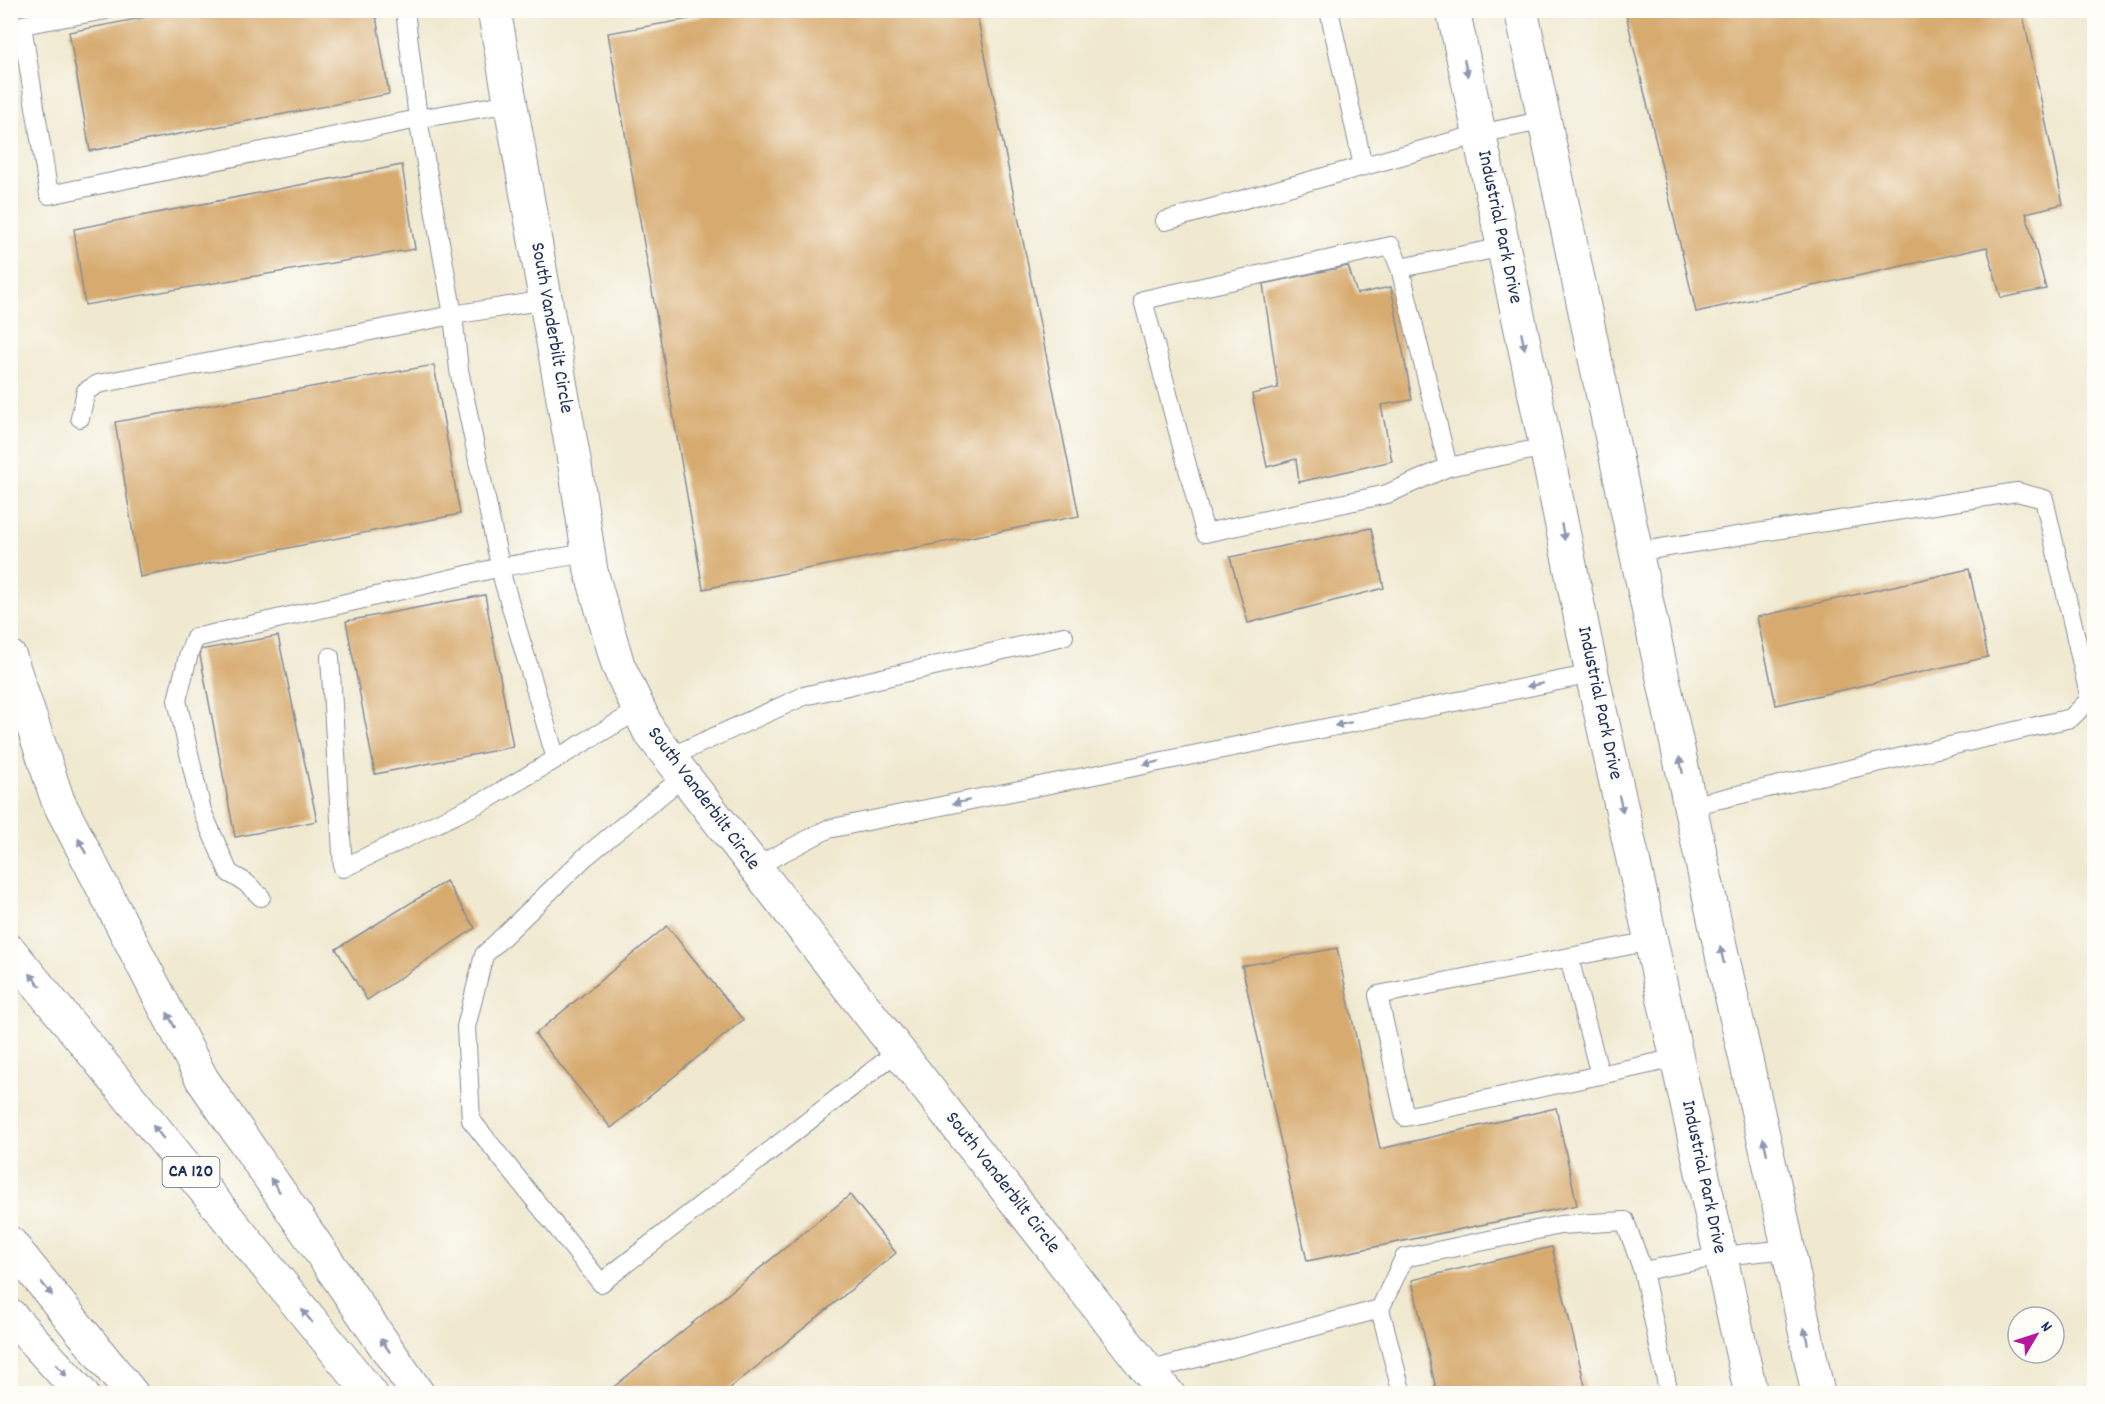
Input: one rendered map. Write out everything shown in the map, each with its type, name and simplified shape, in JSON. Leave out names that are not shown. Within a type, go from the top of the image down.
[{"type":"main road","name":"South Vanderbilt Circle","points":[[494,10],[575,466],[591,571],[618,665],[649,731],[1158,1382]]},
{"type":"main road","name":"Industrial Park Drive","points":[[1453,10],[1592,674],[1751,1394]]},
{"type":"main road","points":[[1521,10],[1818,1394]]},
{"type":"main road","points":[[10,657],[58,801],[202,1079],[418,1394]]},
{"type":"main road","name":"CA 120","points":[[10,951],[371,1394]]},
{"type":"main road","points":[[10,1243],[132,1394]]},
{"type":"main road","points":[[10,1315],[82,1394]]},
{"type":"lane","points":[[106,10],[22,25],[49,195],[418,119],[511,103]]},
{"type":"lane","points":[[405,10],[418,119],[453,315],[459,370],[501,567],[556,759]]},
{"type":"lane","points":[[1329,10],[1363,166]]},
{"type":"lane","points":[[1165,221],[1479,134],[1545,120]]},
{"type":"lane","points":[[1448,467],[1400,268],[1391,246],[1143,300],[1205,533],[1387,494],[1448,467],[1546,447]]},
{"type":"lane","points":[[1400,268],[1503,247]]},
{"type":"lane","points":[[80,418],[86,391],[98,384],[453,315],[546,300]]},
{"type":"lane","points":[[1636,552],[2017,492],[2044,499],[2090,699],[2071,718],[1690,806]]},
{"type":"lane","points":[[261,897],[245,882],[229,873],[202,811],[177,700],[195,638],[501,567],[588,553]]},
{"type":"lane","points":[[898,1051],[601,1283],[471,1120],[466,1027],[484,955],[677,766],[804,696],[1064,636]]},
{"type":"lane","points":[[330,657],[343,868],[488,799],[639,710]]},
{"type":"lane","points":[[755,867],[828,829],[1592,674]]},
{"type":"lane","points":[[1651,941],[1378,995],[1405,1117],[1677,1058]]},
{"type":"lane","points":[[1569,957],[1600,1075]]},
{"type":"lane","points":[[1402,1394],[1380,1309],[1404,1258],[1560,1225],[1624,1221],[1643,1271],[1669,1394]]},
{"type":"lane","points":[[1643,1271],[1721,1256],[1788,1249]]},
{"type":"lane","points":[[1158,1382],[1380,1309]]},
{"type":"building","points":[[183,10],[375,10],[389,94],[90,151],[69,32]]},
{"type":"building","points":[[741,10],[976,10],[1079,516],[703,589],[608,33]]},
{"type":"building","points":[[1625,10],[2022,10],[2063,204],[2026,213],[2046,289],[2001,298],[1987,247],[1696,312]]},
{"type":"building","points":[[402,165],[415,249],[85,305],[74,229]]},
{"type":"building","points":[[1348,266],[1357,294],[1391,287],[1412,400],[1381,405],[1392,461],[1299,482],[1296,459],[1267,467],[1252,394],[1278,388],[1263,284]]},
{"type":"building","points":[[434,365],[460,514],[140,577],[115,422]]},
{"type":"building","points":[[1371,528],[1384,588],[1248,623],[1230,557]]},
{"type":"building","points":[[1969,569],[1988,657],[1776,705],[1757,617]]},
{"type":"building","points":[[485,595],[513,747],[375,774],[346,621]]},
{"type":"building","points":[[278,636],[317,821],[235,837],[199,650]]},
{"type":"building","points":[[446,881],[475,928],[367,1000],[336,949]]},
{"type":"building","points":[[667,926],[743,1020],[611,1128],[535,1034]]},
{"type":"building","points":[[1337,948],[1380,1149],[1556,1108],[1577,1205],[1307,1261],[1242,966]]},
{"type":"building","points":[[850,1195],[896,1253],[723,1394],[605,1394]]},
{"type":"building","points":[[1552,1247],[1587,1394],[1437,1394],[1412,1280]]}]
